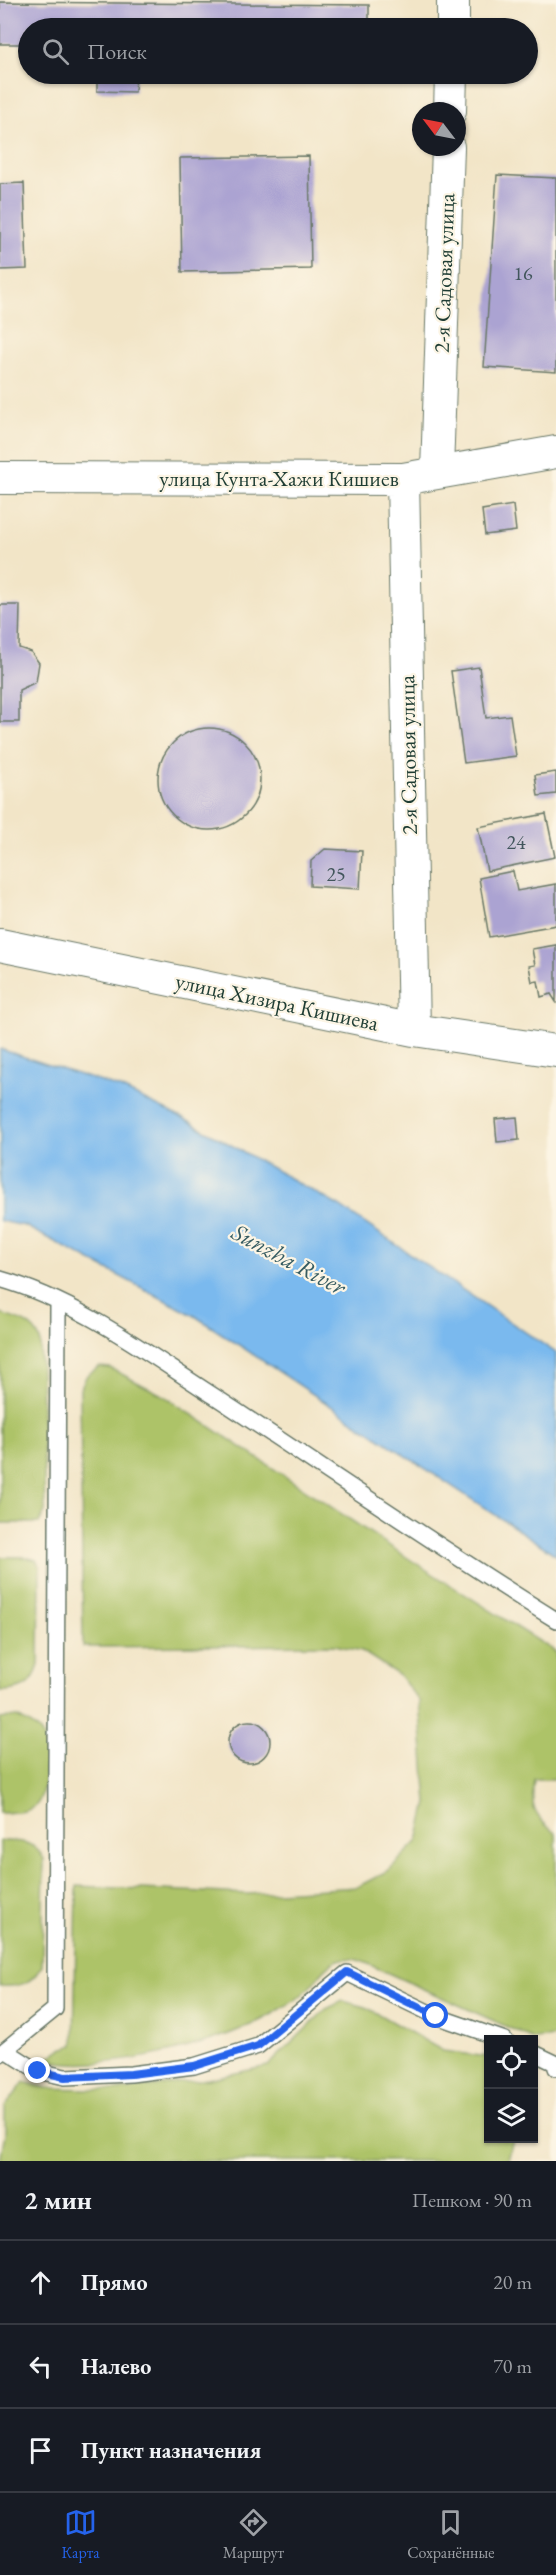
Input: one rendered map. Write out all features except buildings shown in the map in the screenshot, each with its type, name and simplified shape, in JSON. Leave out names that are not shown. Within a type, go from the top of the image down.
[{"type":"street","points":[[453,0],[453,18]]},
{"type":"street","points":[[450,102],[451,84]]},
{"type":"street","name":"2-я Садовая улица","points":[[437,471],[448,156]]},
{"type":"street","name":"улица Кунта-Хажи Кишиев","points":[[0,478],[403,479],[437,471],[556,452]]},
{"type":"street","name":"2-я Садовая улица","points":[[403,479],[414,1030]]},
{"type":"street","name":"улица Хизира Кишиева","points":[[0,945],[414,1030],[556,1051]]},
{"type":"lane","points":[[0,1279],[27,1287],[107,1327],[457,1559],[556,1620]]},
{"type":"lane","points":[[58,1302],[55,2009],[2,2052],[38,2071],[65,2077],[131,2074],[194,2066],[258,2046],[347,1972],[436,2016],[491,2035]]},
{"type":"lane","points":[[538,2055],[555,2063],[556,2068]]},
{"type":"green space","points":[[0,1314],[19,1320],[34,1329],[40,1340],[45,1511],[39,1523],[0,1523]]},
{"type":"green space","points":[[99,1367],[110,1368],[164,1396],[411,1560],[556,1652],[556,1779],[534,1779],[533,1804],[538,1816],[556,1834],[556,2037],[538,2039],[538,2035],[525,2035],[369,1964],[342,1959],[331,1964],[305,1992],[289,2004],[229,2034],[166,2053],[133,2059],[101,2063],[46,2060],[61,2049],[74,2045],[77,1886],[248,1894],[357,1887],[388,1871],[418,1841],[427,1803],[419,1701],[400,1676],[362,1651],[335,1645],[83,1647],[80,1389],[87,1375]]},
{"type":"green space","points":[[0,1557],[25,1557],[36,1560],[40,1567],[39,1665],[33,1678],[25,1686],[0,1691]]},
{"type":"green space","points":[[17,1717],[35,1728],[43,1737],[45,1743],[44,1783],[39,1800],[32,1808],[19,1812],[0,1813],[0,1719]]},
{"type":"green space","points":[[0,1841],[31,1845],[44,1859],[42,1966],[29,1981],[14,1986],[0,1986]]},
{"type":"green space","points":[[343,2001],[366,2007],[443,2051],[484,2056],[484,2143],[512,2143],[508,2161],[0,2161],[5,2134],[5,2107],[24,2082],[47,2088],[122,2090],[208,2079],[268,2066],[326,2009]]},
{"type":"water","name":"Sunzha River","points":[[0,1049],[120,1088],[192,1123],[339,1206],[556,1353],[556,1555],[195,1316],[25,1226],[0,1221]]},
{"type":"route","points":[[38,2071],[65,2077],[131,2074],[194,2066],[258,2046],[347,1972],[436,2016]]}]
